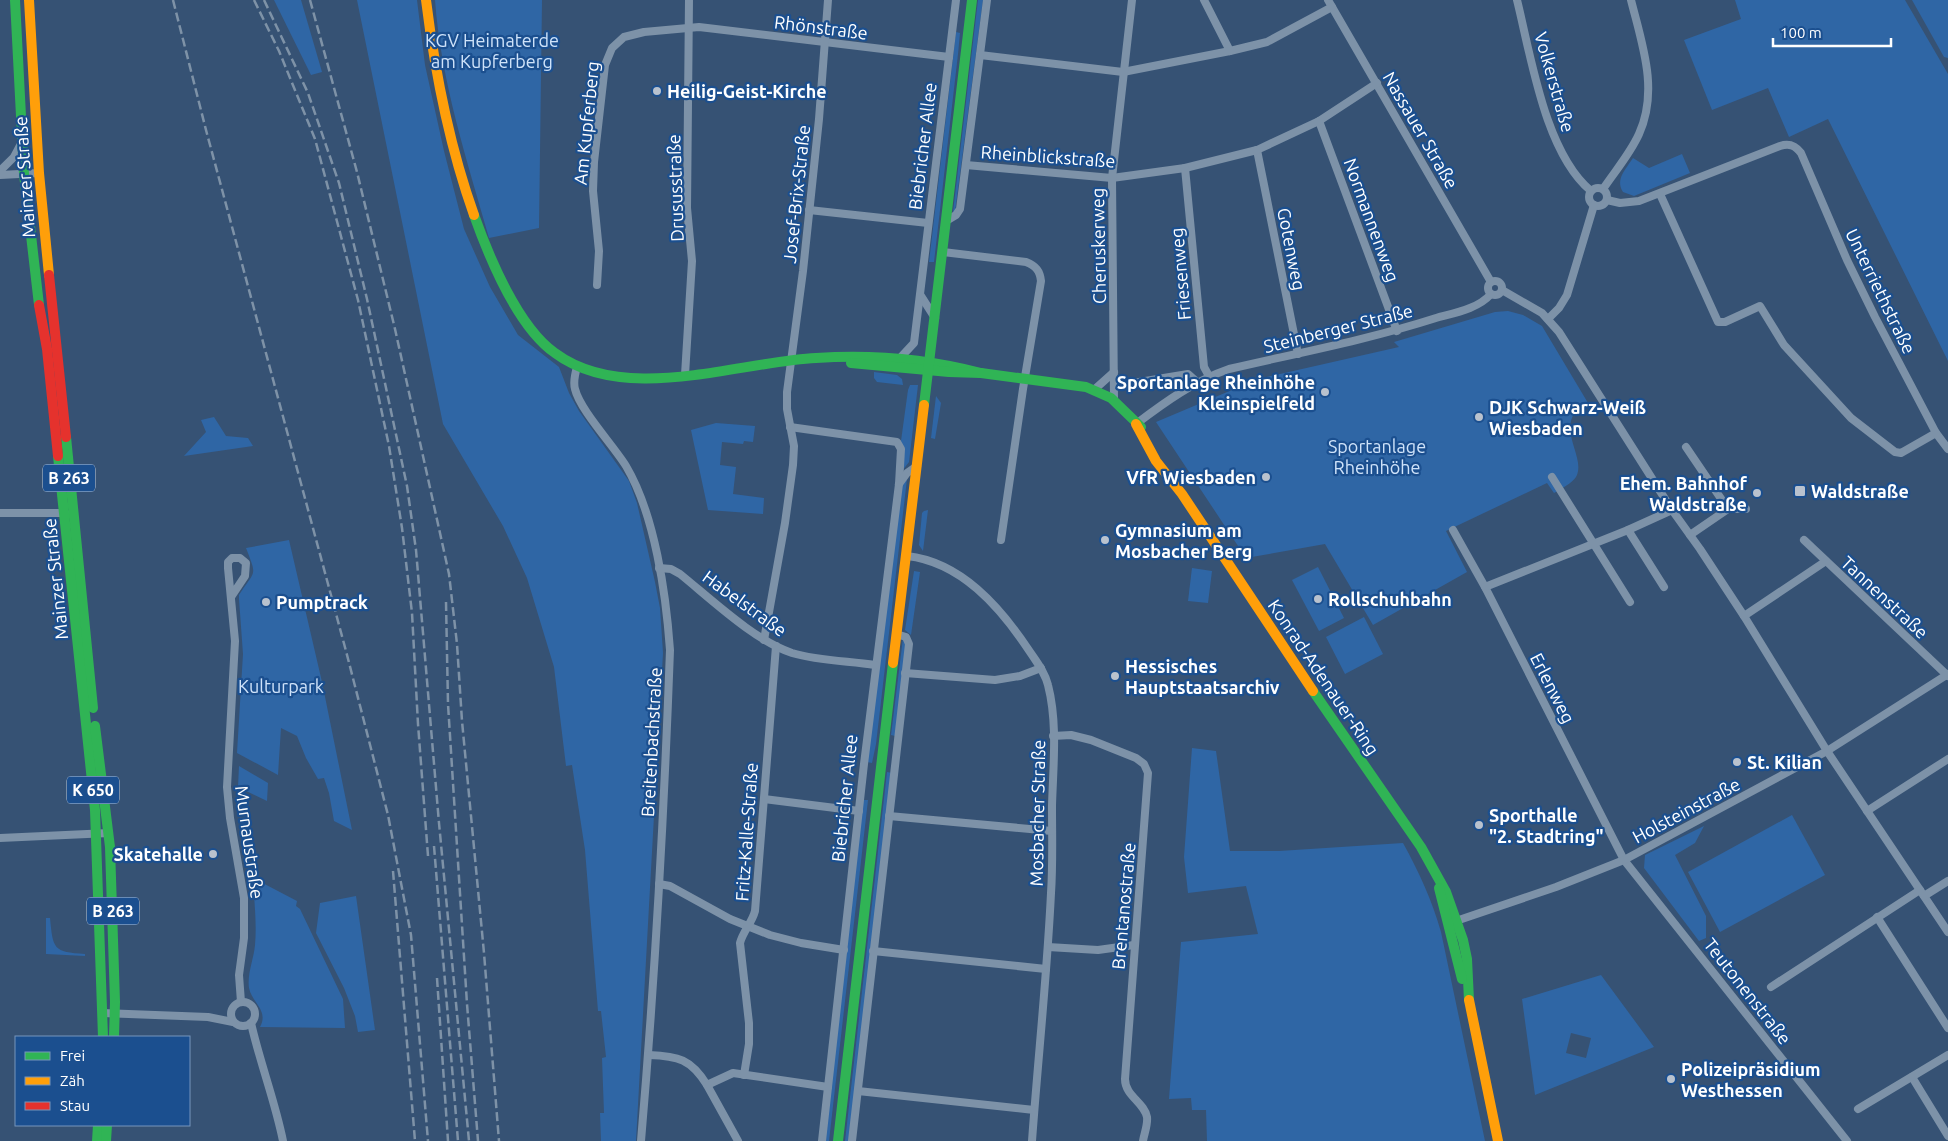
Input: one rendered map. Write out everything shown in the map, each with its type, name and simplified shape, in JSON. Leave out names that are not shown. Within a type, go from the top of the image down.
[{"type":"main road","name":"Mainzer Straße","points":[[15,0],[24,174],[39,307],[47,349],[89,745],[96,834],[103,1036]]},
{"type":"main road","name":"Mainzer Straße","points":[[29,0],[39,173],[51,306],[109,833],[115,989],[114,1036]]},
{"type":"main road","points":[[426,0],[445,113],[467,193],[489,254],[518,310],[538,338],[554,353],[577,367],[598,374],[650,378],[791,360],[859,356],[902,358],[930,365]]},
{"type":"main road","name":"Biebricher Allee","points":[[838,1141],[896,634],[936,318],[972,0]]},
{"type":"main road","points":[[18,49],[21,53],[26,54],[32,48]]},
{"type":"main road","points":[[39,307],[44,302],[51,306]]},
{"type":"main road","points":[[804,359],[930,365]]},
{"type":"main road","name":"Konrad-Adenauer-Ring","points":[[930,365],[1095,390],[1114,400],[1150,436],[1178,482],[1182,494],[1421,847],[1451,902],[1453,922],[1467,959],[1469,1000],[1498,1141]]},
{"type":"main road","points":[[96,1141],[98,1126]]},
{"type":"main road","points":[[106,1141],[107,1126]]},
{"type":"street","name":"Drususstraße","points":[[685,375],[692,261],[687,208],[689,0]]},
{"type":"street","name":"Josef-Brix-Straße","points":[[791,360],[819,119],[828,0]]},
{"type":"street","name":"Biebricher Allee","points":[[902,358],[914,343],[956,0]]},
{"type":"street","name":"Biebricher Allee","points":[[946,221],[958,213],[966,165],[986,0]]},
{"type":"street","name":"Cheruskerweg","points":[[1114,400],[1112,178],[1132,0]]},
{"type":"street","points":[[1204,0],[1230,51]]},
{"type":"street","name":"Volkerstraße","points":[[1517,0],[1552,131],[1562,153],[1579,179],[1591,191],[1589,199],[1594,205],[1567,295],[1559,308],[1548,319]]},
{"type":"street","points":[[1603,189],[1631,149],[1639,134],[1648,100],[1648,65],[1631,0]]},
{"type":"street","points":[[980,55],[1124,72],[1267,42],[1330,4]]},
{"type":"street","name":"Nassauer Straße","points":[[1330,4],[1489,279]]},
{"type":"street","name":"Rhönstraße","points":[[690,28],[824,42],[949,58]]},
{"type":"street","name":"Am Kupferberg","points":[[597,285],[599,251],[592,177],[607,56],[612,48],[624,37],[644,32],[690,28]]},
{"type":"street","name":"Rheinblickstraße","points":[[966,165],[1112,178],[1185,168],[1257,150],[1319,121],[1377,83]]},
{"type":"street","name":"Normannenweg","points":[[1319,121],[1397,330]]},
{"type":"street","points":[[0,173],[14,157],[22,141]]},
{"type":"street","name":"Unterriethstraße","points":[[1660,194],[1780,146],[1791,145],[1801,152],[1859,284],[1936,433],[1948,449]]},
{"type":"street","name":"Gotenweg","points":[[1257,150],[1298,354]]},
{"type":"street","name":"Friesenweg","points":[[1185,168],[1204,367],[1209,376]]},
{"type":"street","points":[[0,173],[39,173]]},
{"type":"street","points":[[1591,191],[1595,188],[1603,189],[1607,195],[1606,200],[1600,206],[1594,205]]},
{"type":"street","points":[[1606,200],[1620,203],[1630,202],[1660,194],[1718,322],[1725,322],[1760,306],[1784,345],[1851,418],[1895,452],[1901,453],[1936,433]]},
{"type":"street","points":[[809,210],[928,223]]},
{"type":"street","points":[[943,252],[1026,262],[1038,269],[1041,281],[1001,540]]},
{"type":"street","points":[[1488,297],[1489,279],[1500,282],[1510,294],[1548,319],[1559,332],[1672,510],[1744,616],[1827,751],[1948,932]]},
{"type":"street","name":"Steinberger Straße","points":[[1136,424],[1197,382],[1209,376],[1397,330],[1472,307],[1488,297],[1510,294]]},
{"type":"street","points":[[921,296],[936,318]]},
{"type":"street","points":[[764,640],[785,524],[793,464],[794,446],[786,401],[791,360]]},
{"type":"street","name":"Breitenbachstraße","points":[[577,367],[574,382],[579,400],[615,450],[639,490],[659,568],[668,617],[670,650],[659,884],[642,1141]]},
{"type":"street","points":[[1095,390],[1114,372]]},
{"type":"street","points":[[1133,383],[1188,374],[1197,382]]},
{"type":"street","name":"Biebricher Allee","points":[[790,427],[897,442],[901,449],[899,484],[875,665],[822,1141]]},
{"type":"street","points":[[1686,446],[1728,509]]},
{"type":"street","points":[[899,484],[907,473],[917,466]]},
{"type":"street","points":[[1552,477],[1630,602]]},
{"type":"street","points":[[1690,535],[1728,509],[1746,509]]},
{"type":"street","points":[[1485,587],[1593,545],[1672,510]]},
{"type":"street","points":[[0,513],[65,513]]},
{"type":"street","name":"Erlenweg","points":[[1453,530],[1485,587],[1624,860]]},
{"type":"street","points":[[1628,530],[1664,587]]},
{"type":"street","name":"Tannenstraße","points":[[1804,540],[1948,675]]},
{"type":"street","name":"Mosbacher Straße","points":[[907,556],[924,558],[950,570],[988,598],[1007,619],[1041,668],[1050,693],[1053,736],[1052,891],[1032,1141]]},
{"type":"street","name":"Murnaustraße","points":[[231,597],[246,572],[246,563],[240,558],[232,558],[228,565],[235,654],[227,787],[230,818],[244,898],[244,938],[239,975],[241,1002]]},
{"type":"street","points":[[1744,616],[1826,561]]},
{"type":"street","name":"Habelstraße","points":[[659,568],[680,574],[764,640],[776,646],[801,655],[875,665]]},
{"type":"street","points":[[852,1141],[905,673],[910,644],[906,636],[896,634]]},
{"type":"street","name":"Fritz-Kalle-Straße","points":[[744,1074],[749,1037],[740,943],[742,935],[749,926],[755,911],[776,646]]},
{"type":"street","points":[[905,673],[995,680],[1020,676],[1041,668]]},
{"type":"street","name":"Holsteinstraße","points":[[1453,922],[1556,887],[1624,860],[1827,751],[1948,675]]},
{"type":"street","name":"Brentanostraße","points":[[1053,736],[1071,735],[1091,740],[1136,758],[1147,768],[1148,778],[1125,1083],[1127,1090],[1146,1116],[1147,1124],[1143,1141]]},
{"type":"street","points":[[1867,811],[1948,760]]},
{"type":"street","points":[[764,799],[859,810]]},
{"type":"street","points":[[889,816],[1052,832]]},
{"type":"street","points":[[0,838],[109,833]]},
{"type":"street","name":"Teutonenstraße","points":[[1624,860],[1847,1141]]},
{"type":"street","points":[[1771,987],[1877,917],[1948,881]]},
{"type":"street","points":[[659,884],[670,886],[730,919],[785,939],[844,950]]},
{"type":"street","points":[[1877,917],[1948,1028]]},
{"type":"street","points":[[1048,947],[1098,950],[1134,945]]},
{"type":"street","points":[[873,951],[1046,969]]},
{"type":"street","points":[[208,1017],[231,1010],[236,1004],[241,1002],[250,1005],[254,1011],[254,1018],[251,1023],[255,1044],[273,1100],[283,1141]]},
{"type":"street","points":[[231,1010],[233,1022]]},
{"type":"street","points":[[102,1013],[208,1017],[233,1022],[241,1026],[255,1044]]},
{"type":"street","points":[[241,1026],[251,1023]]},
{"type":"street","points":[[649,1055],[669,1056],[687,1062],[697,1070],[738,1141]]},
{"type":"street","points":[[1858,1109],[1948,1055]]},
{"type":"street","points":[[707,1085],[730,1074],[744,1074],[828,1087]]},
{"type":"street","points":[[1912,1077],[1948,1136]]},
{"type":"street","points":[[858,1091],[1034,1110]]},
{"type":"green space","points":[[274,0],[301,0],[322,72],[311,75]]},
{"type":"green space","points":[[357,0],[417,0],[425,65],[464,229],[490,287],[518,335],[559,367],[569,393],[579,411],[629,481],[637,503],[660,608],[663,653],[636,1141],[601,1141],[600,1113],[604,1113],[602,1058],[606,1057],[601,1011],[598,1011],[585,850],[572,765],[566,766],[554,667],[527,578],[503,526],[443,424]]},
{"type":"green space","name":"KGV Heimaterde am Kupferberg","points":[[435,0],[542,0],[539,228],[489,238],[449,91],[438,31]]},
{"type":"green space","points":[[978,0],[983,0],[955,212],[953,212]]},
{"type":"green space","points":[[1735,0],[1905,0],[1948,74],[1948,361],[1828,119],[1789,137],[1768,88],[1712,110],[1684,40],[1741,19]]},
{"type":"green space","points":[[1912,0],[1948,0],[1948,58],[1944,57]]},
{"type":"green space","points":[[956,32],[960,33],[958,54],[934,262],[929,262]]},
{"type":"green space","points":[[1682,154],[1690,173],[1634,196],[1623,192],[1620,183],[1621,178],[1633,158],[1649,168]]},
{"type":"green space","name":"Sportanlage Rheinhöhe","points":[[1508,311],[1523,315],[1542,326],[1588,403],[1575,412],[1571,420],[1571,437],[1578,462],[1576,477],[1569,484],[1554,493],[1547,483],[1446,531],[1467,572],[1373,625],[1325,544],[1246,558],[1156,422],[1258,379],[1399,347],[1394,342],[1495,312]]},
{"type":"green space","points":[[874,372],[897,375],[902,379],[903,385],[877,382],[874,378]]},
{"type":"green space","points":[[910,385],[918,385],[909,462],[902,471],[901,441]]},
{"type":"green space","points":[[936,396],[941,403],[935,439],[931,438]]},
{"type":"green space","points":[[214,417],[226,436],[248,438],[253,446],[184,456],[206,432],[201,420]]},
{"type":"green space","points":[[716,423],[755,426],[753,442],[744,441],[743,444],[722,442],[720,465],[736,467],[733,494],[764,498],[763,514],[708,510],[691,430]]},
{"type":"green space","points":[[907,479],[876,744],[872,763],[867,762],[902,485]]},
{"type":"green space","points":[[928,510],[923,551],[919,545],[922,513]]},
{"type":"green space","name":"Kulturpark","points":[[289,540],[322,682],[352,830],[334,821],[324,778],[318,779],[306,758],[297,736],[281,728],[278,775],[237,753],[243,654],[239,595],[253,573],[246,548]]},
{"type":"green space","name":"Rollschuhbahn","points":[[1318,567],[1344,618],[1319,631],[1292,580]]},
{"type":"green space","points":[[1192,568],[1212,571],[1208,603],[1188,601]]},
{"type":"green space","points":[[914,571],[920,572],[911,635],[905,630]]},
{"type":"green space","points":[[1364,617],[1383,654],[1345,674],[1326,637]]},
{"type":"green space","points":[[903,638],[907,643],[895,736],[891,735]]},
{"type":"green space","points":[[1192,748],[1216,751],[1230,851],[1279,851],[1403,843],[1425,886],[1441,932],[1485,1141],[1207,1141],[1206,1110],[1192,1110],[1191,1098],[1169,1099],[1181,942],[1258,934],[1246,886],[1188,893],[1184,857]]},
{"type":"green space","points":[[239,766],[268,783],[267,801],[238,787]]},
{"type":"green space","points":[[887,772],[892,773],[850,1141],[845,1141]]},
{"type":"green space","points":[[863,800],[868,800],[829,1141],[824,1141]]},
{"type":"green space","points":[[1792,815],[1825,875],[1720,932],[1688,872]]},
{"type":"green space","points":[[1704,826],[1695,843],[1675,855],[1706,916],[1706,938],[1699,941],[1644,868],[1645,855]]},
{"type":"green space","points":[[253,878],[297,901],[296,906],[300,909],[343,999],[345,1028],[260,1027],[262,1021],[261,1011],[249,988],[256,937]]},
{"type":"green space","points":[[356,896],[375,1030],[358,1032],[355,1016],[344,988],[316,933],[320,903]]},
{"type":"green space","points":[[46,918],[50,918],[52,936],[57,947],[66,952],[85,954],[85,956],[46,954]]},
{"type":"green space","points":[[1601,975],[1654,1047],[1535,1095],[1522,999]],"holes":[[[1571,1033],[1591,1038],[1586,1058],[1566,1053]]]},
{"type":"railway","points":[[173,0],[388,815],[411,935],[428,1141]]},
{"type":"railway","points":[[254,0],[279,51],[315,139],[358,300],[389,446],[402,528],[412,613],[428,856]]},
{"type":"railway","points":[[264,0],[308,93],[339,183],[367,299],[407,486],[416,550],[469,1141]]},
{"type":"railway","points":[[310,0],[357,172],[395,329],[449,574],[457,644],[462,721],[484,953],[499,1141]]},
{"type":"railway","points":[[446,602],[448,704],[467,1004],[478,1141]]},
{"type":"railway","points":[[434,846],[458,1141]]},
{"type":"railway","points":[[393,871],[415,1141]]},
{"type":"railway","points":[[437,978],[448,1141]]},
{"type":"traffic: fast","points":[[15,0],[24,174],[39,305]]},
{"type":"traffic: fast","points":[[924,405],[972,0]]},
{"type":"traffic: fast","points":[[474,215],[496,270],[517,309],[529,326],[555,353],[583,368],[614,376],[682,377],[785,361],[837,357],[879,357],[940,364],[981,373]]},
{"type":"traffic: fast","points":[[851,363],[981,373],[1086,387],[1111,398],[1141,427]]},
{"type":"traffic: fast","points":[[66,437],[93,708]]},
{"type":"traffic: fast","points":[[58,456],[95,810],[103,1036]]},
{"type":"traffic: fast","points":[[838,1141],[893,663]]},
{"type":"traffic: fast","points":[[1313,691],[1421,847],[1446,892],[1463,940],[1467,959],[1469,1000]]},
{"type":"traffic: fast","points":[[95,726],[110,847],[115,1002],[114,1036]]},
{"type":"traffic: fast","points":[[1439,888],[1462,979]]},
{"type":"traffic: fast","points":[[97,1141],[98,1126]]},
{"type":"traffic: fast","points":[[106,1141],[107,1126]]},
{"type":"traffic: slow","points":[[29,0],[39,173],[49,275]]},
{"type":"traffic: slow","points":[[426,0],[444,109],[457,162],[474,215]]},
{"type":"traffic: slow","points":[[893,663],[924,405]]},
{"type":"traffic: slow","points":[[1136,424],[1156,461],[1182,494],[1313,691]]},
{"type":"traffic: slow","points":[[1469,1000],[1498,1141]]},
{"type":"traffic: jam","points":[[49,275],[66,437]]},
{"type":"traffic: jam","points":[[39,305],[47,349],[58,456]]},
{"type":"place","name":"Heilig-Geist-Kirche","points":[[657,91]]},
{"type":"place","name":"Sportanlage Rheinhöhe Kleinspielfeld","points":[[1325,392]]},
{"type":"place","name":"DJK Schwarz-Weiß Wiesbaden","points":[[1479,417]]},
{"type":"place","name":"VfR Wiesbaden","points":[[1266,477]]},
{"type":"place","name":"Waldstraße","points":[[1800,491]]},
{"type":"place","name":"Ehem. Bahnhof Waldstraße","points":[[1757,493]]},
{"type":"place","name":"Gymnasium am Mosbacher Berg","points":[[1105,540]]},
{"type":"place","name":"Rollschuhbahn","points":[[1318,599]]},
{"type":"place","name":"Pumptrack","points":[[266,602]]},
{"type":"place","name":"Hessisches Hauptstaatsarchiv","points":[[1115,676]]},
{"type":"place","name":"St. Kilian","points":[[1737,762]]},
{"type":"place","name":"Sporthalle \"2. Stadtring\"","points":[[1479,825]]},
{"type":"place","name":"Skatehalle","points":[[213,854]]},
{"type":"place","name":"Polizeipräsidium Westhessen","points":[[1671,1079]]}]
